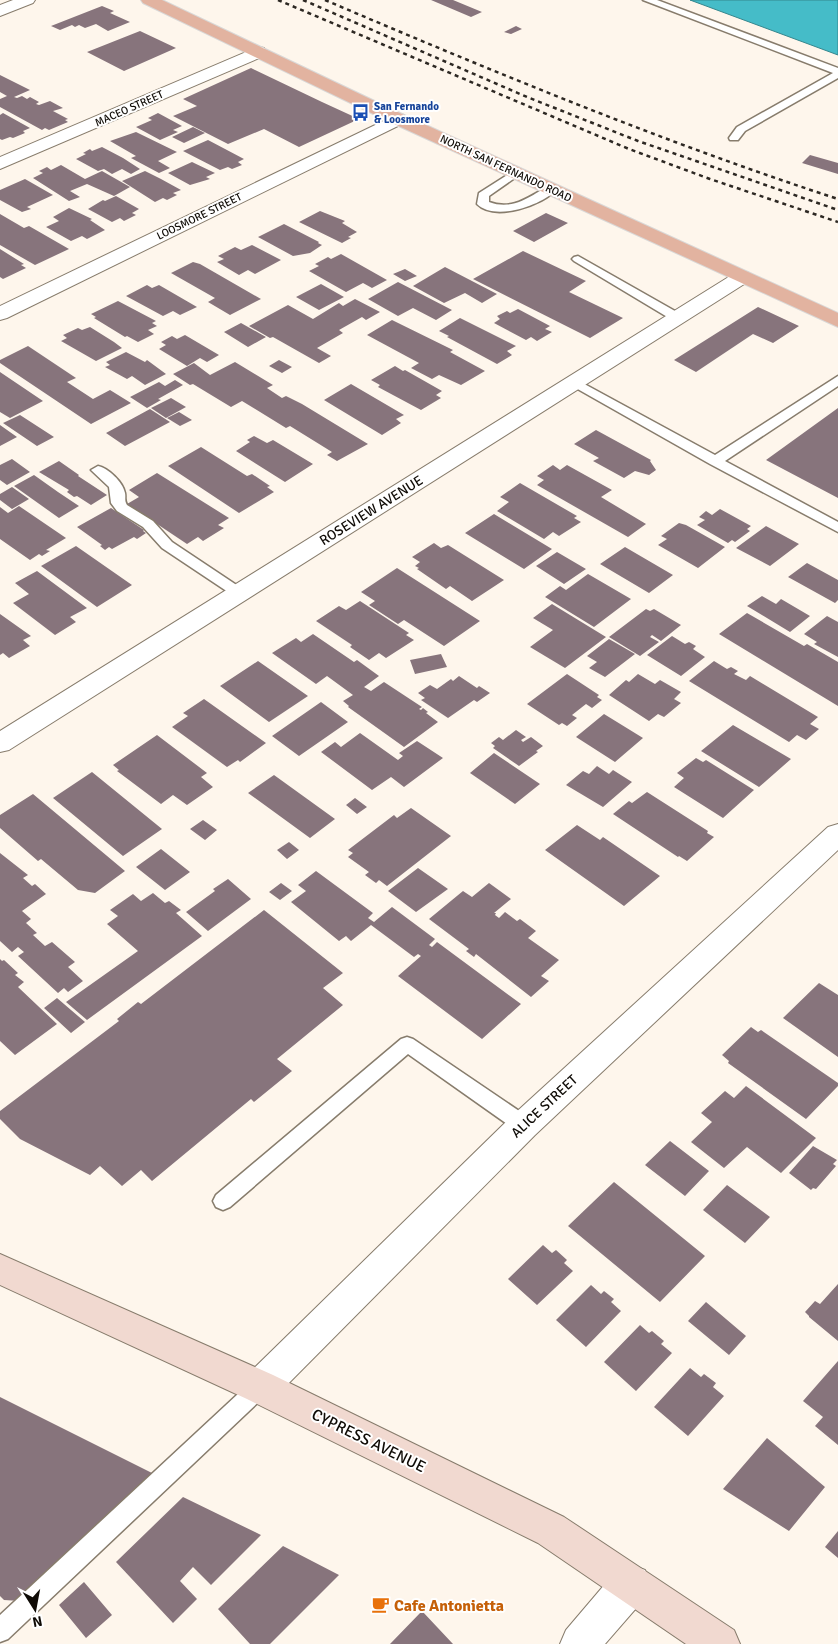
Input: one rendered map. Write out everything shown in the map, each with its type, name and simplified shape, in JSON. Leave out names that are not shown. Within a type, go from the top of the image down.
[{"type":"main road","name":"NORTH SAN FERNANDO ROAD","points":[[149,0],[398,119],[838,321]]},
{"type":"street","points":[[0,11],[27,0]]},
{"type":"street","name":"MACEO STREET","points":[[0,164],[258,52]]},
{"type":"street","name":"LOOSMORE STREET","points":[[0,314],[398,119]]},
{"type":"street","name":"ROSEVIEW AVENUE","points":[[0,743],[742,277]]},
{"type":"street","name":"ALICE STREET","points":[[260,1387],[524,1125],[838,834]]},
{"type":"street","name":"CYPRESS AVENUE","points":[[0,1269],[260,1387],[551,1530],[720,1644]]},
{"type":"street","points":[[580,1644],[631,1584]]},
{"type":"lane","points":[[648,0],[838,73]]},
{"type":"lane","points":[[734,138],[741,129],[838,73]]},
{"type":"lane","points":[[515,173],[483,195],[483,204],[504,208],[523,206],[552,189]]},
{"type":"lane","points":[[578,259],[678,318]]},
{"type":"lane","points":[[715,461],[838,380]]},
{"type":"lane","points":[[574,383],[838,528]]},
{"type":"lane","points":[[98,470],[115,485],[118,491],[118,503],[122,508],[148,524],[167,545],[239,593]]},
{"type":"lane","points":[[223,1201],[407,1044],[524,1125]]},
{"type":"lane","points":[[0,1631],[260,1387]]},
{"type":"water","points":[[690,0],[838,0],[838,55]]},
{"type":"building","points":[[431,0],[453,0],[482,12],[471,17]]},
{"type":"building","points":[[102,6],[114,11],[110,13],[130,22],[108,31],[96,24],[85,28],[79,25],[75,27],[72,25],[60,30],[51,26]]},
{"type":"building","points":[[516,26],[522,29],[511,34],[504,32]]},
{"type":"building","points":[[140,31],[176,48],[124,71],[87,52]]},
{"type":"building","points":[[251,68],[359,119],[299,147],[264,129],[228,144],[173,116],[197,106],[183,99]]},
{"type":"building","points":[[0,75],[30,90],[14,97],[22,96],[27,99],[30,97],[39,102],[36,104],[39,105],[50,101],[63,108],[53,111],[68,119],[65,120],[68,122],[49,130],[45,128],[42,130],[0,107],[0,99],[7,96],[0,92]]},
{"type":"building","points":[[3,113],[30,128],[23,131],[25,133],[13,138],[0,139],[0,115]]},
{"type":"building","points":[[158,113],[182,126],[173,130],[178,132],[160,140],[136,127],[152,120],[148,118]]},
{"type":"building","points":[[193,127],[205,133],[184,143],[172,137]]},
{"type":"building","points":[[136,132],[177,152],[158,161],[170,168],[159,173],[131,158],[136,156],[110,141]]},
{"type":"building","points":[[208,140],[244,159],[238,162],[242,165],[232,169],[228,167],[220,170],[183,151]]},
{"type":"building","points":[[102,147],[140,169],[131,174],[122,169],[112,174],[104,169],[98,171],[76,159],[86,154],[83,153],[90,149],[92,151]]},
{"type":"building","points":[[810,155],[838,163],[838,174],[802,163]]},
{"type":"building","points":[[192,162],[215,173],[206,177],[210,179],[190,185],[168,173]]},
{"type":"building","points":[[61,165],[85,179],[102,171],[130,187],[114,196],[87,184],[70,191],[80,197],[69,201],[33,178],[43,173],[39,171],[47,167],[51,170]]},
{"type":"building","points":[[145,171],[181,190],[173,193],[177,195],[167,200],[163,198],[155,202],[122,181]]},
{"type":"building","points":[[25,179],[53,195],[27,207],[31,209],[22,212],[0,200],[0,190]]},
{"type":"building","points":[[116,196],[139,209],[132,213],[136,215],[124,221],[120,218],[112,222],[88,209],[103,200],[105,201]]},
{"type":"building","points":[[69,208],[92,219],[90,220],[105,230],[87,239],[82,236],[71,241],[46,227],[59,221],[53,217]]},
{"type":"building","points":[[320,211],[345,221],[342,223],[357,232],[342,243],[299,222]]},
{"type":"building","points":[[546,213],[568,223],[534,242],[513,231]]},
{"type":"building","points":[[0,214],[24,228],[29,226],[69,249],[35,265],[0,245]]},
{"type":"building","points":[[284,224],[322,245],[310,253],[293,256],[258,237]]},
{"type":"building","points":[[252,245],[281,260],[255,274],[248,270],[239,275],[217,262],[224,259],[218,256],[235,247],[241,250]]},
{"type":"building","points":[[0,249],[24,264],[21,265],[26,268],[3,279],[0,277]]},
{"type":"building","points":[[523,251],[586,281],[569,292],[623,318],[590,338],[473,279]]},
{"type":"building","points":[[341,254],[387,280],[372,288],[363,283],[346,292],[309,271],[319,266],[315,264],[328,257],[331,259]]},
{"type":"building","points":[[193,262],[200,264],[261,299],[230,315],[208,302],[215,298],[171,273]]},
{"type":"building","points":[[445,267],[497,294],[482,303],[465,293],[444,303],[413,286]]},
{"type":"building","points":[[405,269],[417,276],[405,281],[393,274]]},
{"type":"building","points":[[398,282],[452,310],[436,320],[413,308],[398,316],[368,299]]},
{"type":"building","points":[[321,284],[344,297],[319,310],[296,297]]},
{"type":"building","points":[[147,285],[152,288],[159,285],[197,307],[180,315],[173,311],[163,316],[126,296]]},
{"type":"building","points":[[355,299],[380,312],[366,320],[362,317],[339,330],[343,333],[317,348],[331,356],[319,363],[249,326],[288,305],[313,319],[339,303],[343,306]]},
{"type":"building","points":[[118,301],[156,321],[152,323],[157,326],[148,330],[154,334],[138,342],[127,336],[125,337],[94,318],[96,317],[91,314]]},
{"type":"building","points":[[758,307],[799,326],[773,343],[753,334],[696,372],[674,360]]},
{"type":"building","points":[[518,309],[550,326],[545,329],[552,332],[537,341],[531,337],[526,340],[494,323],[500,319],[497,316],[507,311],[510,313]]},
{"type":"building","points":[[460,318],[516,346],[507,351],[512,355],[497,364],[439,331]]},
{"type":"building","points":[[392,320],[453,350],[450,352],[485,371],[461,385],[439,375],[432,379],[411,368],[419,363],[367,335]]},
{"type":"building","points":[[241,323],[266,337],[248,347],[224,332]]},
{"type":"building","points":[[90,327],[122,348],[96,361],[61,341],[67,338],[63,335],[78,328],[82,330]]},
{"type":"building","points":[[185,335],[219,355],[207,362],[200,358],[187,366],[159,349],[166,345],[161,342],[172,336],[177,339]]},
{"type":"building","points":[[28,346],[76,378],[67,382],[93,399],[110,390],[131,403],[91,424],[0,363],[0,360]]},
{"type":"building","points":[[126,352],[145,362],[147,360],[166,374],[145,385],[132,376],[127,379],[105,367],[110,365],[106,362]]},
{"type":"building","points":[[279,360],[292,367],[282,373],[269,366]]},
{"type":"building","points":[[235,362],[273,385],[267,388],[282,398],[286,396],[302,404],[368,444],[337,461],[327,455],[332,452],[290,426],[286,428],[242,401],[231,407],[173,374],[194,363],[210,375]]},
{"type":"building","points":[[395,366],[442,391],[436,395],[441,398],[421,410],[378,387],[380,385],[371,380]]},
{"type":"building","points":[[0,372],[43,401],[10,418],[0,412]]},
{"type":"building","points":[[175,380],[183,385],[158,399],[161,400],[147,408],[130,397],[159,382],[165,386]]},
{"type":"building","points":[[351,384],[404,415],[396,419],[401,423],[382,435],[324,400]]},
{"type":"building","points":[[171,398],[186,407],[166,418],[151,408]]},
{"type":"building","points":[[838,408],[838,498],[766,460]]},
{"type":"building","points":[[150,409],[170,422],[125,446],[106,433]]},
{"type":"building","points":[[179,412],[192,420],[180,426],[167,418]]},
{"type":"building","points":[[20,415],[54,437],[37,446],[3,423]]},
{"type":"building","points":[[0,425],[17,437],[0,446]]},
{"type":"building","points":[[596,430],[651,460],[656,470],[649,475],[635,471],[624,478],[593,461],[599,458],[574,444]]},
{"type":"building","points":[[254,436],[267,443],[273,440],[313,464],[285,482],[236,451],[250,442],[247,440]]},
{"type":"building","points":[[201,447],[247,476],[252,474],[270,486],[267,487],[274,492],[239,513],[168,466]]},
{"type":"building","points":[[12,459],[30,472],[7,485],[0,480],[0,465]]},
{"type":"building","points":[[59,461],[107,495],[91,505],[77,496],[74,497],[67,492],[69,490],[39,472]]},
{"type":"building","points":[[553,465],[560,470],[567,465],[612,490],[601,497],[646,524],[628,537],[537,485],[544,480],[537,476]]},
{"type":"building","points":[[157,473],[229,518],[218,525],[224,528],[203,541],[198,537],[187,544],[127,504],[139,497],[129,490]]},
{"type":"building","points":[[34,475],[79,506],[59,518],[14,486]]},
{"type":"building","points":[[520,483],[577,516],[574,518],[581,522],[559,536],[553,532],[544,539],[497,511],[509,502],[500,497]]},
{"type":"building","points":[[12,487],[29,499],[12,509],[0,500],[0,494]]},
{"type":"building","points":[[19,506],[66,538],[46,550],[50,551],[42,556],[39,554],[30,560],[0,539],[0,507],[8,513]]},
{"type":"building","points":[[111,508],[146,533],[137,539],[134,537],[112,549],[109,547],[105,550],[100,546],[102,545],[77,527]]},
{"type":"building","points":[[720,509],[751,526],[747,529],[750,531],[735,542],[732,540],[728,543],[697,525],[705,520],[699,517],[706,511],[712,515]]},
{"type":"building","points":[[494,514],[552,549],[524,569],[465,533]]},
{"type":"building","points":[[679,523],[725,547],[698,568],[658,545],[667,539],[661,536]]},
{"type":"building","points":[[766,526],[799,544],[770,566],[736,548]]},
{"type":"building","points":[[434,543],[441,548],[448,545],[504,580],[472,601],[450,586],[446,589],[417,569],[419,568],[415,566],[420,562],[412,557]]},
{"type":"building","points":[[76,546],[132,585],[97,607],[41,566]]},
{"type":"building","points":[[625,547],[673,575],[649,593],[600,564]]},
{"type":"building","points":[[557,552],[586,569],[564,584],[536,566]]},
{"type":"building","points":[[807,563],[838,580],[838,600],[835,603],[788,577]]},
{"type":"building","points":[[397,568],[480,621],[444,646],[404,620],[398,624],[369,605],[375,601],[361,592]]},
{"type":"building","points":[[37,571],[87,608],[70,617],[76,622],[55,635],[13,603],[29,594],[15,583]]},
{"type":"building","points":[[588,574],[631,599],[594,627],[545,597],[560,586],[566,590]]},
{"type":"building","points":[[762,596],[776,604],[781,599],[810,616],[790,632],[747,606]]},
{"type":"building","points":[[360,601],[409,633],[406,635],[414,640],[386,658],[379,653],[369,660],[350,647],[352,645],[316,621],[339,606],[346,610]]},
{"type":"building","points":[[552,604],[606,637],[565,668],[530,647],[553,630],[533,618]]},
{"type":"building","points":[[646,609],[650,611],[654,609],[681,625],[661,641],[652,635],[650,637],[659,642],[640,656],[609,637]]},
{"type":"building","points":[[747,613],[804,646],[807,644],[838,662],[838,706],[719,634]]},
{"type":"building","points":[[0,614],[31,636],[23,640],[30,646],[9,658],[3,653],[0,655]]},
{"type":"building","points":[[827,616],[838,622],[838,657],[814,644],[817,642],[804,634]]},
{"type":"building","points":[[313,634],[354,662],[357,660],[379,676],[364,687],[371,691],[384,682],[422,707],[419,709],[423,708],[428,712],[426,713],[438,722],[404,747],[348,707],[343,701],[353,695],[327,676],[316,684],[272,653],[296,638],[301,642]]},
{"type":"building","points":[[672,636],[685,644],[689,642],[696,646],[693,649],[705,657],[681,676],[647,655]]},
{"type":"building","points":[[609,639],[635,654],[605,677],[589,668],[597,662],[587,656]]},
{"type":"building","points":[[441,654],[447,667],[415,674],[410,660]]},
{"type":"building","points":[[258,661],[308,696],[269,722],[220,686]]},
{"type":"building","points":[[714,661],[727,669],[731,667],[738,671],[734,674],[746,680],[750,676],[818,717],[810,724],[819,729],[806,740],[797,735],[789,742],[689,681]]},
{"type":"building","points":[[567,674],[599,695],[597,697],[602,700],[592,708],[586,704],[572,715],[577,718],[567,726],[562,723],[559,725],[527,704]]},
{"type":"building","points":[[638,674],[655,684],[660,680],[681,692],[674,699],[681,703],[664,717],[658,714],[649,721],[609,695],[626,680],[629,682]]},
{"type":"building","points":[[459,676],[477,688],[479,686],[490,693],[477,702],[474,700],[448,718],[421,700],[425,698],[418,693],[430,685],[437,689]]},
{"type":"building","points":[[204,699],[266,743],[240,762],[238,760],[227,767],[172,727],[188,716],[183,713]]},
{"type":"building","points":[[321,702],[348,722],[299,756],[272,736]]},
{"type":"building","points":[[604,714],[643,738],[615,762],[576,737]]},
{"type":"building","points":[[733,725],[791,759],[759,787],[701,751]]},
{"type":"building","points":[[516,730],[526,737],[521,740],[523,742],[531,737],[543,746],[519,766],[493,748],[495,746],[491,743],[499,737],[503,740]]},
{"type":"building","points":[[360,733],[398,760],[403,756],[399,753],[417,741],[443,758],[404,787],[391,777],[372,790],[321,752],[335,742],[341,747]]},
{"type":"building","points":[[157,735],[207,773],[201,777],[213,787],[187,805],[173,795],[161,804],[117,771],[119,770],[113,765]]},
{"type":"building","points":[[494,753],[540,784],[515,804],[470,773]]},
{"type":"building","points":[[696,758],[703,762],[706,760],[754,790],[723,818],[674,787],[684,778],[677,773]]},
{"type":"building","points":[[597,766],[609,774],[613,770],[632,782],[603,807],[566,785],[583,771],[589,774]]},
{"type":"building","points":[[92,772],[162,829],[123,856],[53,798]]},
{"type":"building","points":[[274,775],[335,819],[310,838],[248,793]]},
{"type":"building","points":[[647,792],[708,831],[707,833],[714,837],[687,861],[613,814],[629,801],[632,803]]},
{"type":"building","points":[[33,794],[125,871],[95,893],[78,890],[41,859],[38,861],[0,828],[0,815]]},
{"type":"building","points":[[355,798],[367,807],[357,814],[346,805]]},
{"type":"building","points":[[411,808],[451,836],[387,886],[379,880],[376,883],[365,875],[369,872],[348,857],[353,853],[348,850],[394,815],[397,818]]},
{"type":"building","points":[[203,820],[217,830],[205,840],[190,829]]},
{"type":"building","points":[[577,825],[600,840],[603,837],[660,876],[624,906],[545,850]]},
{"type":"building","points":[[289,842],[299,850],[287,859],[277,850]]},
{"type":"building","points":[[161,849],[190,872],[165,890],[136,867]]},
{"type":"building","points":[[0,853],[28,875],[23,878],[32,886],[35,884],[46,894],[22,911],[31,919],[26,923],[37,933],[33,935],[45,946],[52,942],[75,962],[68,967],[83,981],[68,992],[64,988],[58,993],[18,956],[24,952],[18,947],[12,952],[0,941]]},
{"type":"building","points":[[418,868],[448,889],[416,912],[388,891]]},
{"type":"building","points":[[316,871],[373,913],[368,918],[374,922],[392,907],[435,939],[429,945],[432,947],[437,942],[521,1004],[482,1039],[398,976],[421,956],[418,954],[414,957],[371,925],[351,941],[346,936],[339,941],[291,902],[306,891],[298,885]]},
{"type":"building","points":[[228,879],[251,899],[208,931],[186,912]]},
{"type":"building","points":[[281,883],[292,891],[280,900],[269,892]]},
{"type":"building","points":[[489,883],[511,899],[494,913],[496,913],[495,915],[499,918],[505,912],[517,921],[520,919],[536,931],[528,938],[559,960],[541,976],[549,981],[531,997],[476,954],[474,957],[466,951],[469,949],[429,919],[463,891],[472,897]]},
{"type":"building","points":[[153,893],[165,903],[169,901],[181,910],[176,913],[202,936],[87,1020],[66,1002],[138,951],[107,924],[118,916],[110,910],[133,894],[141,901]]},
{"type":"building","points":[[264,910],[343,973],[323,988],[343,1005],[277,1059],[292,1071],[254,1102],[251,1099],[152,1181],[141,1170],[122,1186],[100,1166],[90,1175],[20,1139],[0,1119],[0,1111],[119,1021],[117,1019],[138,1002],[141,1004]]},
{"type":"building","points":[[0,959],[4,960],[18,973],[15,975],[24,982],[18,987],[57,1024],[15,1055],[0,1041]]},
{"type":"building","points":[[819,983],[838,995],[838,1057],[783,1018]]},
{"type":"building","points":[[57,998],[85,1022],[71,1033],[44,1008]]},
{"type":"building","points":[[751,1027],[758,1032],[761,1030],[838,1083],[838,1086],[806,1119],[728,1063],[729,1061],[722,1055]]},
{"type":"building","points":[[746,1086],[816,1138],[781,1173],[747,1147],[724,1168],[691,1142],[712,1122],[701,1113],[725,1091],[734,1098]]},
{"type":"building","points":[[670,1141],[709,1171],[685,1196],[645,1165]]},
{"type":"building","points":[[813,1146],[837,1160],[833,1164],[836,1166],[816,1189],[813,1188],[811,1190],[789,1173]]},
{"type":"building","points":[[614,1182],[705,1256],[660,1302],[568,1226]]},
{"type":"building","points":[[727,1185],[770,1217],[745,1243],[703,1210]]},
{"type":"building","points":[[543,1245],[552,1253],[556,1250],[567,1260],[564,1263],[573,1271],[537,1305],[508,1279]]},
{"type":"building","points":[[838,1284],[838,1341],[805,1312],[815,1301],[820,1304]]},
{"type":"building","points":[[591,1285],[601,1294],[604,1291],[614,1299],[611,1302],[621,1311],[586,1347],[556,1320]]},
{"type":"building","points":[[706,1302],[746,1336],[729,1355],[688,1321]]},
{"type":"building","points":[[640,1325],[649,1333],[652,1331],[664,1341],[661,1344],[672,1353],[636,1391],[604,1362]]},
{"type":"building","points":[[838,1361],[838,1445],[815,1426],[823,1417],[803,1401]]},
{"type":"building","points":[[690,1368],[701,1377],[704,1374],[716,1383],[713,1387],[724,1396],[688,1436],[654,1407]]},
{"type":"building","points":[[0,1397],[156,1475],[20,1601],[4,1600],[0,1596]]},
{"type":"building","points":[[767,1438],[825,1487],[789,1531],[723,1489]]},
{"type":"building","points":[[183,1497],[261,1535],[211,1585],[193,1567],[180,1581],[197,1599],[173,1623],[116,1562]]},
{"type":"building","points":[[838,1531],[838,1558],[825,1547]]},
{"type":"building","points":[[283,1546],[339,1575],[270,1644],[250,1644],[218,1609]]},
{"type":"building","points":[[84,1582],[112,1615],[86,1638],[59,1605]]},
{"type":"building","points":[[422,1611],[453,1644],[390,1644]]},
{"type":"railway","points":[[278,0],[629,149],[710,179],[838,222]]},
{"type":"railway","points":[[303,0],[527,97],[638,141],[838,210]]},
{"type":"railway","points":[[325,0],[643,130],[838,199]]},
{"type":"place","name":"San Fernando & Loosmore","points":[[360,112]]},
{"type":"place","name":"Cafe Antonietta","points":[[380,1605]]}]
